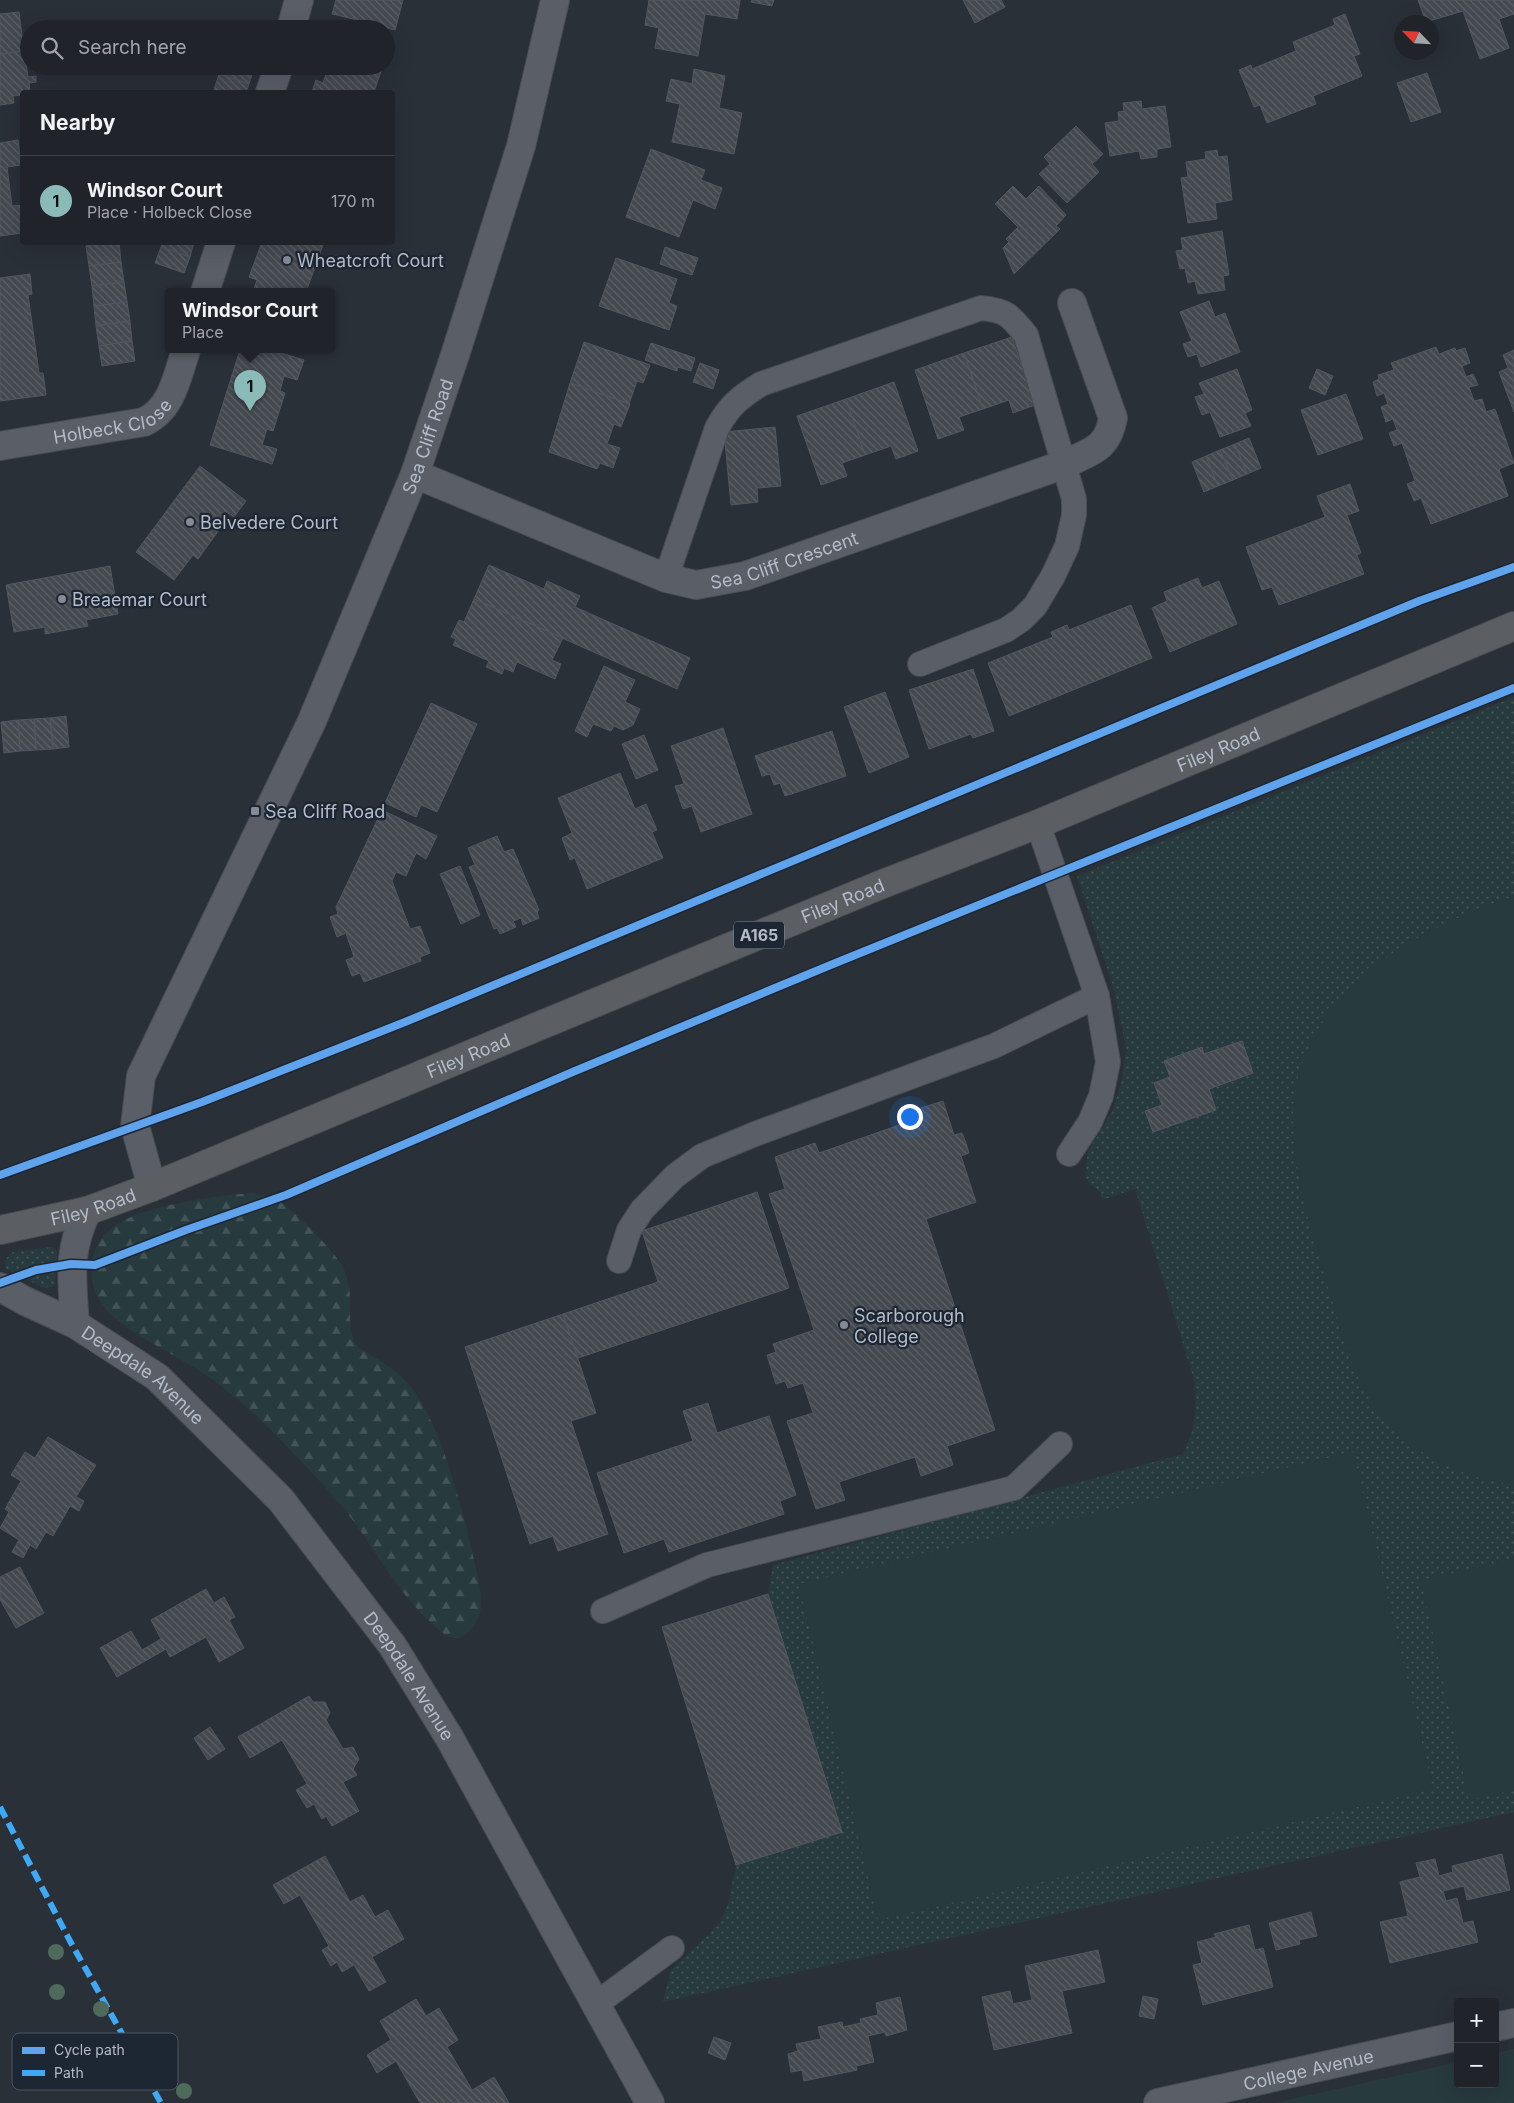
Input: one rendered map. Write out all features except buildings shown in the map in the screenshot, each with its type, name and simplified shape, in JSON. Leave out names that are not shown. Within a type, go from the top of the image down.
[{"type":"highway","name":"Filey Road","points":[[0,1230],[87,1211],[152,1187],[880,885],[1038,824],[1514,626]]},
{"type":"street","points":[[293,20],[299,0]]},
{"type":"street","name":"Sea Cliff Road","points":[[152,1187],[136,1126],[141,1076],[312,721],[415,474],[521,146],[555,0]]},
{"type":"street","points":[[271,90],[275,75]]},
{"type":"street","points":[[205,288],[220,245]]},
{"type":"street","name":"Sea Cliff Crescent","points":[[415,474],[666,578],[696,585],[745,576],[1065,464],[1098,448],[1110,433],[1113,418],[1072,303]]},
{"type":"street","name":"Holbeck Close","points":[[0,446],[144,422],[154,418],[164,408],[171,394],[185,353]]},
{"type":"street","name":"Deepdale Avenue","points":[[76,1324],[71,1264],[77,1232],[87,1211]]},
{"type":"street","name":"Deepdale Avenue","points":[[0,1288],[26,1302],[76,1324],[157,1377],[281,1500],[392,1645],[449,1737],[650,2103]]},
{"type":"street","points":[[1499,2026],[1514,2023]]},
{"type":"street","name":"College Avenue","points":[[1158,2103],[1454,2037]]},
{"type":"lane","points":[[666,578],[717,428],[725,413],[740,396],[761,384],[981,308],[1000,310],[1014,320],[1026,334],[1074,499],[1071,531],[1067,546],[1053,576],[1035,606],[1021,620],[1006,630],[920,664]]},
{"type":"lane","points":[[1038,824],[1097,996],[1108,1062],[1101,1096],[1090,1122],[1069,1154]]},
{"type":"lane","points":[[619,1261],[629,1230],[642,1210],[675,1176],[702,1156],[755,1134],[986,1049],[1097,996]]},
{"type":"lane","points":[[603,1611],[707,1565],[1014,1488],[1060,1444]]},
{"type":"lane","points":[[596,2004],[672,1948]]},
{"type":"green space","points":[[1514,697],[1514,1812],[663,2002],[671,1970],[711,1932],[722,1918],[728,1904],[736,1865],[842,1832],[768,1594],[773,1565],[1183,1454],[1191,1435],[1195,1416],[1193,1376],[1135,1189],[1102,1200],[1100,1193],[1087,1181],[1085,1174],[1088,1151],[1113,1110],[1122,1079],[1126,1047],[1113,986],[1077,876]]},
{"type":"green space","points":[[1514,896],[1514,1484],[1475,1476],[1437,1461],[1403,1438],[1388,1424],[1368,1396],[1348,1352],[1311,1231],[1301,1190],[1293,1119],[1295,1089],[1303,1060],[1323,1021],[1344,995],[1368,972],[1422,935],[1452,920]]},
{"type":"green space","points":[[253,1193],[285,1205],[332,1252],[345,1271],[348,1282],[354,1341],[358,1347],[390,1368],[411,1386],[426,1411],[444,1452],[451,1474],[478,1576],[481,1606],[474,1625],[463,1637],[456,1638],[444,1634],[417,1609],[395,1582],[356,1524],[339,1503],[284,1443],[261,1421],[211,1379],[124,1325],[105,1308],[96,1294],[92,1279],[93,1256],[101,1240],[113,1227],[141,1213],[180,1203],[220,1196]]},
{"type":"green space","points":[[52,1247],[57,1251],[55,1286],[44,1288],[6,1269],[6,1259],[13,1252]]},
{"type":"green space","points":[[1353,1452],[1433,1789],[878,1920],[799,1584]]},
{"type":"green space","points":[[1514,1559],[1514,1790],[1469,1800],[1421,1580]]},
{"type":"green space","points":[[1514,2049],[1514,2103],[1274,2103],[1454,2063],[1454,2088],[1499,2088],[1499,2052]]},
{"type":"marked path","points":[[0,1807],[70,1941],[122,2033]]},
{"type":"marked path","points":[[154,2090],[161,2103]]},
{"type":"cycle path","points":[[0,1175],[202,1102],[405,1022],[1419,601],[1514,567]]},
{"type":"cycle path","points":[[0,1283],[36,1270],[71,1264],[95,1265],[186,1230],[286,1195],[575,1071],[833,964],[1514,688]]},
{"type":"place","name":"Wheatcroft Court","points":[[287,260]]},
{"type":"place","name":"Windsor Court","points":[[250,411]]},
{"type":"place","name":"Belvedere Court","points":[[190,522]]},
{"type":"place","name":"Breaemar Court","points":[[62,599]]},
{"type":"place","name":"Sea Cliff Road","points":[[255,811]]},
{"type":"place","name":"Scarborough College","points":[[844,1325]]}]
